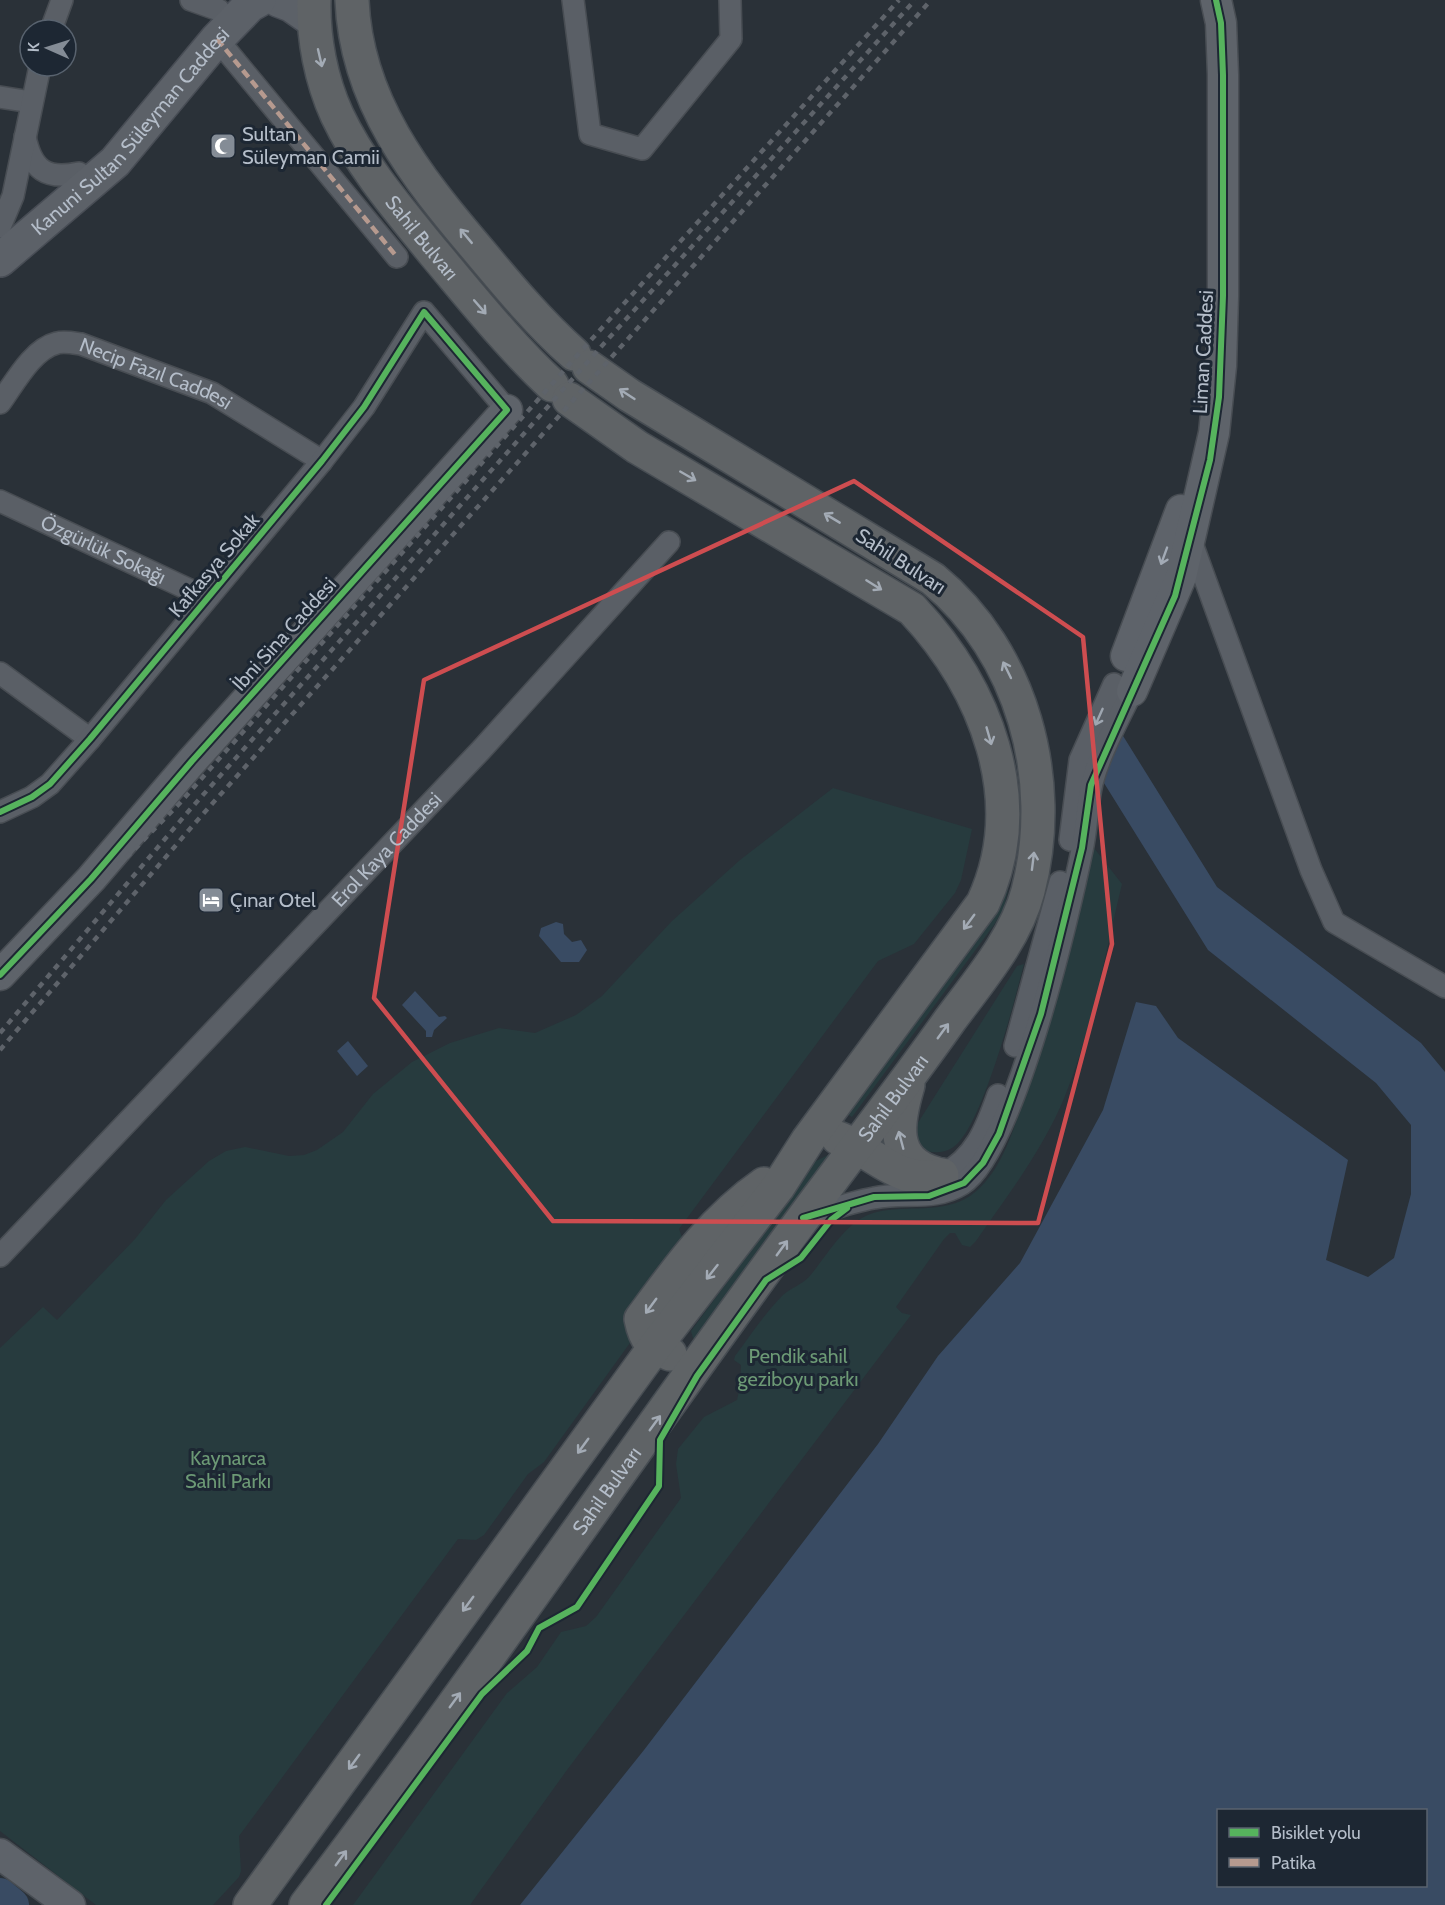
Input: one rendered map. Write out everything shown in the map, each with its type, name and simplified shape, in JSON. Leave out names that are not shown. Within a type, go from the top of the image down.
[{"type":"highway","name":"Sahil Bulvarı","points":[[306,1905],[803,1218],[911,1075],[1011,931],[1028,892],[1037,823],[1028,733],[1010,675],[987,634],[952,595],[933,579],[628,395],[582,361],[545,328],[445,210],[400,148],[381,117],[360,63],[352,0]]},
{"type":"highway","name":"Sahil Bulvarı","points":[[314,10],[326,85],[336,114],[353,146],[411,224],[526,360],[561,392],[637,447],[912,609],[950,653],[963,674],[988,730],[996,758],[1002,841],[991,886],[984,903],[813,1133],[794,1162],[734,1208],[708,1233],[664,1287],[641,1319],[645,1337],[654,1348]]},
{"type":"highway","points":[[911,1075],[900,1116],[900,1143],[914,1163],[924,1170],[942,1175]]},
{"type":"highway","points":[[813,1133],[833,1136],[858,1145],[904,1175],[924,1179],[942,1175]]},
{"type":"highway","points":[[250,1905],[654,1348],[697,1365]]},
{"type":"main road","name":"Kanuni Sultan Süleyman Caddesi","points":[[0,236],[79,172],[154,92],[213,12],[250,5],[259,0]]},
{"type":"main road","points":[[279,0],[314,10]]},
{"type":"main road","name":"Kanuni Sultan Süleyman Caddesi","points":[[0,260],[115,162],[213,12]]},
{"type":"street","points":[[55,18],[62,0]]},
{"type":"street","points":[[573,0],[590,134],[642,149],[731,39],[730,0]]},
{"type":"street","name":"Liman Caddesi","points":[[1123,687],[1134,638],[1185,500],[1200,430],[1206,334],[1202,29],[1197,0]]},
{"type":"street","name":"Liman Caddesi","points":[[1123,687],[1175,596],[1210,460],[1221,366],[1223,75],[1221,23],[1216,0]]},
{"type":"street","points":[[213,12],[397,257]]},
{"type":"street","points":[[0,227],[13,196],[37,78]]},
{"type":"street","points":[[0,97],[31,102]]},
{"type":"street","points":[[25,136],[28,152],[36,166],[48,174],[62,176],[79,172]]},
{"type":"street","name":"İbni Sina Caddesi","points":[[0,975],[91,879],[192,761],[507,411],[424,312]]},
{"type":"street","name":"Kafkasya Sokak","points":[[0,812],[32,797],[50,783],[90,739],[322,461],[364,407],[424,312]]},
{"type":"street","name":"Necip Fazıl Caddesi","points":[[0,403],[28,365],[46,348],[59,342],[81,344],[212,393],[322,461]]},
{"type":"street","name":"Özgürlük Sokağı","points":[[3,508],[207,598]]},
{"type":"street","points":[[1190,538],[1243,676],[1311,870],[1334,922],[1445,987]]},
{"type":"street","name":"Erol Kaya Caddesi","points":[[0,1256],[465,766],[669,542]]},
{"type":"street","points":[[0,673],[90,739]]},
{"type":"street","points":[[942,1175],[964,1162],[974,1150],[995,1104],[1014,1049],[1063,870],[1071,836],[1077,771],[1093,754],[1123,687]]},
{"type":"street","points":[[803,1218],[874,1197],[941,1194],[964,1183],[983,1163],[999,1134],[1041,1014],[1080,859],[1091,785],[1093,754]]},
{"type":"street","points":[[0,1854],[70,1905]]},
{"type":"highlighted area","points":[[854,481],[1083,637],[1112,944],[1038,1223],[553,1221],[374,998],[424,680]]},
{"type":"green space","name":"Kaynarca Sahil Parkı","points":[[833,788],[972,829],[961,880],[955,893],[914,944],[878,961],[679,1229],[686,1248],[648,1318],[544,1462],[528,1474],[484,1535],[476,1540],[458,1539],[239,1836],[241,1871],[239,1877],[213,1905],[96,1905],[0,1831],[0,1348],[43,1307],[57,1320],[135,1239],[166,1200],[209,1161],[226,1151],[245,1147],[289,1156],[304,1155],[317,1150],[343,1132],[373,1094],[412,1062],[450,1043],[499,1028],[535,1033],[576,1015],[602,996],[672,921],[740,860]]},
{"type":"green space","name":"Pendik sahil geziboyu parkı","points":[[1094,848],[1122,884],[1104,964],[1075,1071],[1036,1153],[976,1241],[970,1247],[962,1245],[955,1233],[950,1233],[944,1239],[896,1307],[902,1313],[911,1315],[567,1770],[470,1905],[353,1905],[507,1693],[537,1667],[561,1632],[586,1626],[596,1617],[681,1498],[676,1464],[678,1449],[704,1417],[737,1400],[741,1365],[734,1360],[735,1356],[776,1302],[809,1277],[838,1239],[856,1222],[877,1212],[937,1207],[960,1202],[983,1185],[994,1171],[1003,1155],[1023,1101],[1050,1012]]},
{"type":"green space","points":[[1006,888],[1008,890],[1004,908],[994,925],[852,1117],[844,1112],[997,906]]},
{"type":"green space","points":[[1024,964],[996,1063],[974,1117],[963,1137],[952,1148],[943,1152],[930,1152],[917,1146],[914,1129],[1017,966]]},
{"type":"green space","points":[[830,1154],[699,1341],[693,1338],[691,1331],[776,1216],[810,1164]]},
{"type":"water","points":[[1120,731],[1217,887],[1421,1043],[1445,1072],[1445,1905],[520,1905],[644,1750],[878,1444],[938,1356],[1020,1263],[1103,1110],[1136,1002],[1156,1006],[1178,1038],[1348,1160],[1326,1260],[1368,1277],[1394,1258],[1411,1194],[1411,1125],[1376,1083],[1208,950],[1099,775]]},
{"type":"water","points":[[556,922],[563,924],[564,934],[572,942],[581,940],[587,950],[579,962],[561,962],[539,936],[541,928]]},
{"type":"water","points":[[415,991],[439,1017],[447,1018],[434,1030],[432,1037],[426,1037],[426,1031],[402,1005]]},
{"type":"water","points":[[348,1041],[368,1066],[357,1076],[337,1051]]},
{"type":"waterway","points":[[0,1895],[12,1905]]},
{"type":"railway","points":[[0,986],[179,804],[591,340],[899,0]]},
{"type":"railway","points":[[0,1033],[187,813],[600,348],[915,0]]},
{"type":"railway","points":[[0,1050],[195,823],[931,0]]},
{"type":"marked path","points":[[217,39],[397,257]]},
{"type":"cycle path","points":[[803,1218],[874,1197],[929,1196],[964,1183],[983,1163],[999,1134],[1041,1014],[1082,848],[1091,785],[1175,596],[1210,460],[1219,397],[1223,296],[1223,75],[1221,23],[1216,0]]},
{"type":"cycle path","points":[[0,812],[32,797],[50,784],[90,739],[322,461],[364,407],[424,312],[507,410],[192,761],[91,879],[0,975]]},
{"type":"cycle path","points":[[326,1905],[482,1694],[527,1651],[539,1628],[577,1607],[659,1486],[660,1440],[697,1376],[766,1280],[801,1258],[831,1220],[847,1208]]},
{"type":"place","name":"Sultan Süleyman Camii","points":[[223,146]]},
{"type":"place","name":"Çınar Otel","points":[[211,900]]}]
